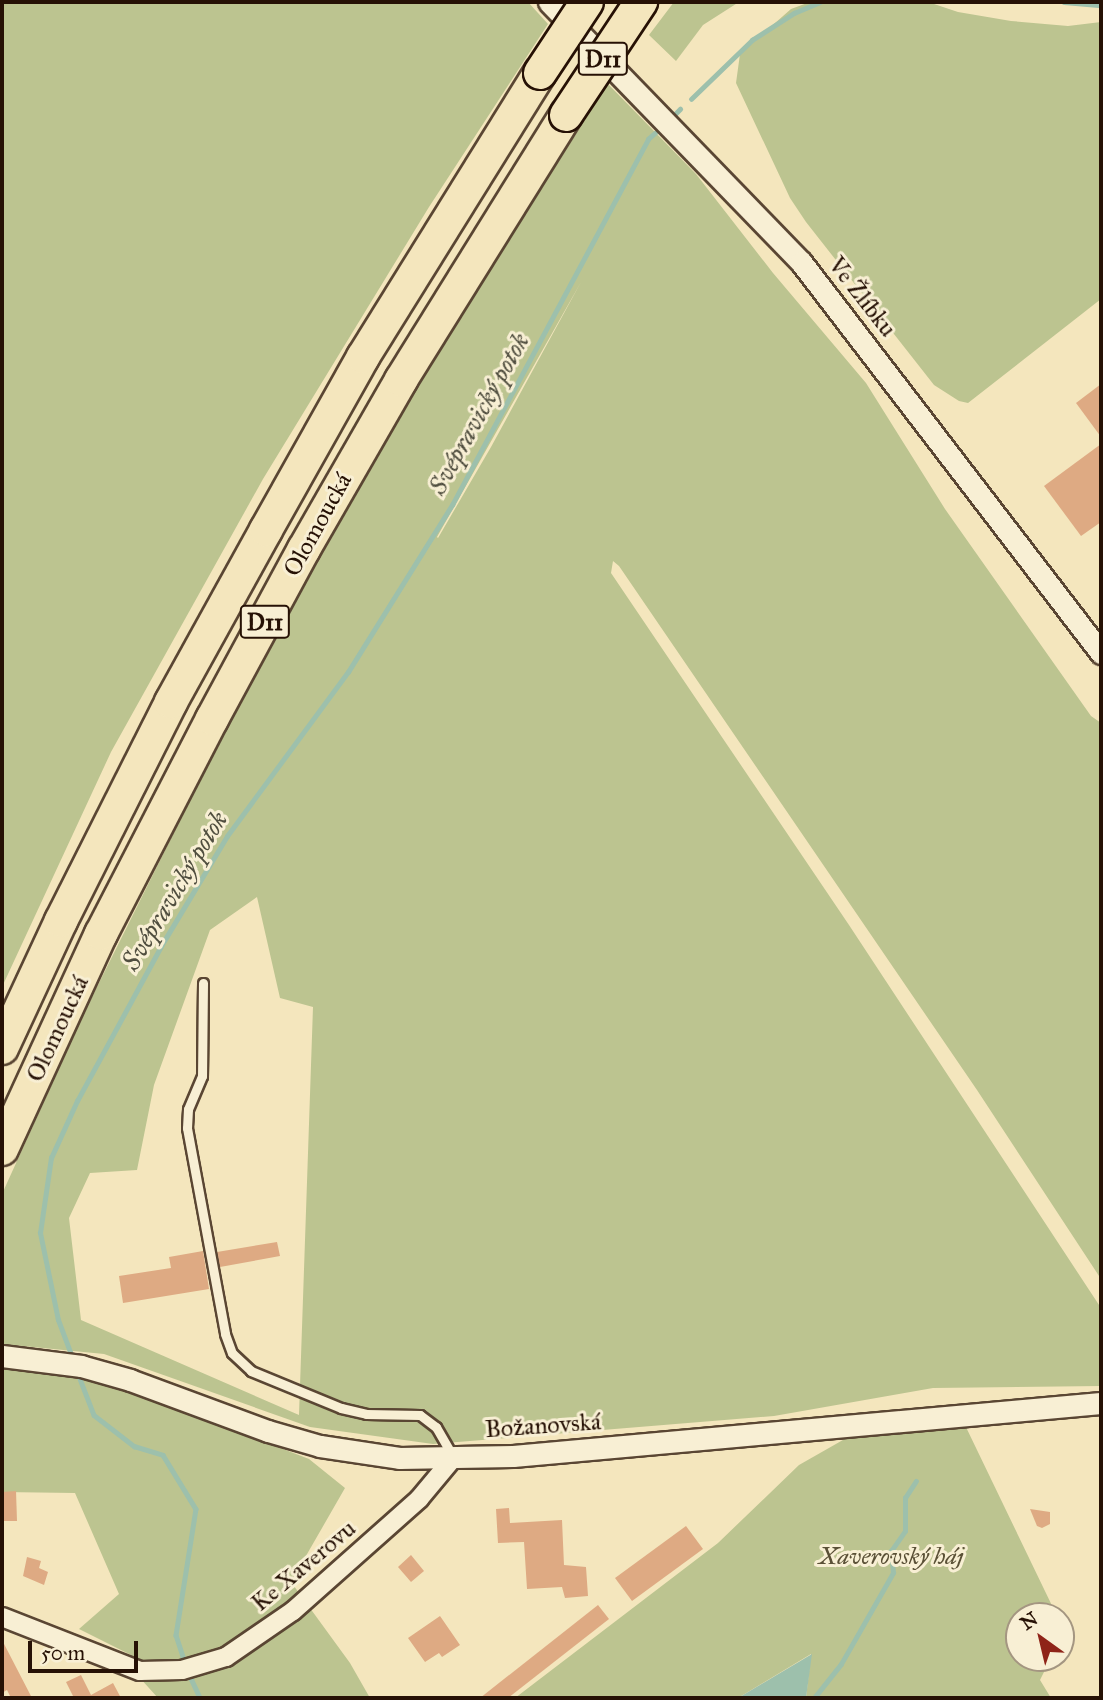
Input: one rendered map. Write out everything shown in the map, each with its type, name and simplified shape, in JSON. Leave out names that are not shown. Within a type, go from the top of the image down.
[{"type":"highway","name":"Olomoucká","points":[[2,1048],[61,921],[171,702],[265,530],[363,357],[587,2]]},
{"type":"highway","name":"Olomoucká","points":[[2,1149],[102,934],[212,719],[304,549],[401,380],[566,115],[641,2]]},
{"type":"street","name":"Ve Žlíbku","points":[[549,2],[801,261],[1101,653]]},
{"type":"street","name":"Božanovská","points":[[2,1356],[73,1364],[320,1446],[399,1458],[513,1456],[1101,1403]]},
{"type":"street","name":"Ke Xaverovu","points":[[2,1616],[140,1671],[187,1668],[226,1657],[293,1611],[419,1499],[454,1457]]},
{"type":"lane","points":[[203,983],[202,1076],[188,1109],[187,1128],[225,1334],[232,1353],[251,1371],[341,1408],[366,1414],[420,1415],[436,1427],[454,1457]]},
{"type":"green space","points":[[2,2],[528,2],[548,24],[429,207],[263,479],[111,752],[2,987]]},
{"type":"green space","points":[[674,2],[739,2],[703,25],[676,61],[649,35]]},
{"type":"green space","points":[[810,2],[928,2],[958,12],[1011,21],[1068,26],[1101,22],[1101,299],[968,403],[959,401],[934,385],[806,222],[790,198],[736,83],[740,54],[791,9]]},
{"type":"green space","points":[[608,84],[696,174],[773,273],[866,383],[945,509],[1091,716],[1101,723],[1101,1279],[977,1090],[619,566],[613,561],[611,573],[849,925],[1101,1308],[1101,1386],[933,1388],[774,1416],[433,1444],[310,1427],[104,1354],[2,1344],[2,1194],[86,1009],[257,666],[400,408]],"holes":[[[581,282],[491,447],[438,538],[437,537]],[[257,897],[280,998],[313,1007],[299,1415],[81,1320],[69,1218],[90,1173],[137,1170],[154,1085],[210,930]]]},
{"type":"green space","points":[[2,1365],[35,1366],[127,1389],[309,1459],[345,1488],[291,1582],[350,1663],[370,1698],[158,1698],[130,1667],[131,1655],[79,1629],[119,1594],[75,1493],[2,1492]]},
{"type":"green space","name":"Xaverovský háj","points":[[964,1423],[1050,1602],[1005,1602],[1005,1672],[1044,1672],[1040,1680],[1051,1698],[806,1698],[811,1654],[738,1698],[515,1698],[718,1543],[799,1465],[857,1432]]},
{"type":"shaded area","points":[[812,1654],[806,1698],[738,1698]]},
{"type":"building","points":[[1101,384],[1101,437],[1076,403]]},
{"type":"building","points":[[1101,444],[1101,522],[1081,536],[1044,486]]},
{"type":"building","points":[[277,1242],[280,1256],[220,1267],[217,1252]]},
{"type":"building","points":[[203,1251],[209,1289],[123,1303],[119,1276],[171,1268],[169,1257]]},
{"type":"building","points":[[16,1491],[17,1521],[2,1521],[2,1492]]},
{"type":"building","points":[[509,1508],[510,1523],[562,1520],[564,1565],[586,1567],[588,1596],[565,1598],[562,1587],[527,1589],[524,1542],[498,1543],[496,1509]]},
{"type":"building","points":[[1030,1509],[1050,1512],[1050,1524],[1042,1528],[1037,1526]]},
{"type":"building","points":[[686,1526],[703,1549],[632,1601],[615,1578]]},
{"type":"building","points":[[411,1555],[424,1571],[411,1582],[398,1567]]},
{"type":"building","points":[[27,1557],[41,1561],[39,1568],[48,1572],[44,1585],[23,1576]]},
{"type":"building","points":[[598,1605],[609,1619],[508,1698],[480,1698]]},
{"type":"building","points":[[440,1616],[460,1645],[442,1657],[439,1653],[425,1662],[408,1638]]},
{"type":"building","points":[[2,1640],[32,1698],[11,1698],[7,1690],[2,1693]]},
{"type":"building","points":[[81,1675],[91,1695],[113,1683],[121,1698],[74,1698],[66,1682]]},
{"type":"waterway","name":"Svépravický potok","points":[[691,99],[752,40],[794,13],[820,2]]},
{"type":"waterway","name":"Svépravický potok","points":[[1064,2],[1101,5]]},
{"type":"waterway","name":"Svépravický potok","points":[[675,114],[680,109]]},
{"type":"waterway","name":"Svépravický potok","points":[[73,1360],[58,1320],[40,1233],[51,1158],[77,1101],[161,946],[227,836],[348,672],[452,505],[648,139],[655,133]]},
{"type":"waterway","name":"Svépravický potok","points":[[77,1371],[94,1415],[134,1446],[163,1455],[196,1509],[176,1635],[186,1666]]},
{"type":"waterway","points":[[814,1698],[841,1664],[893,1573],[891,1551],[905,1531],[905,1498],[916,1481]]},
{"type":"waterway","name":"Svépravický potok","points":[[189,1674],[200,1698]]}]
